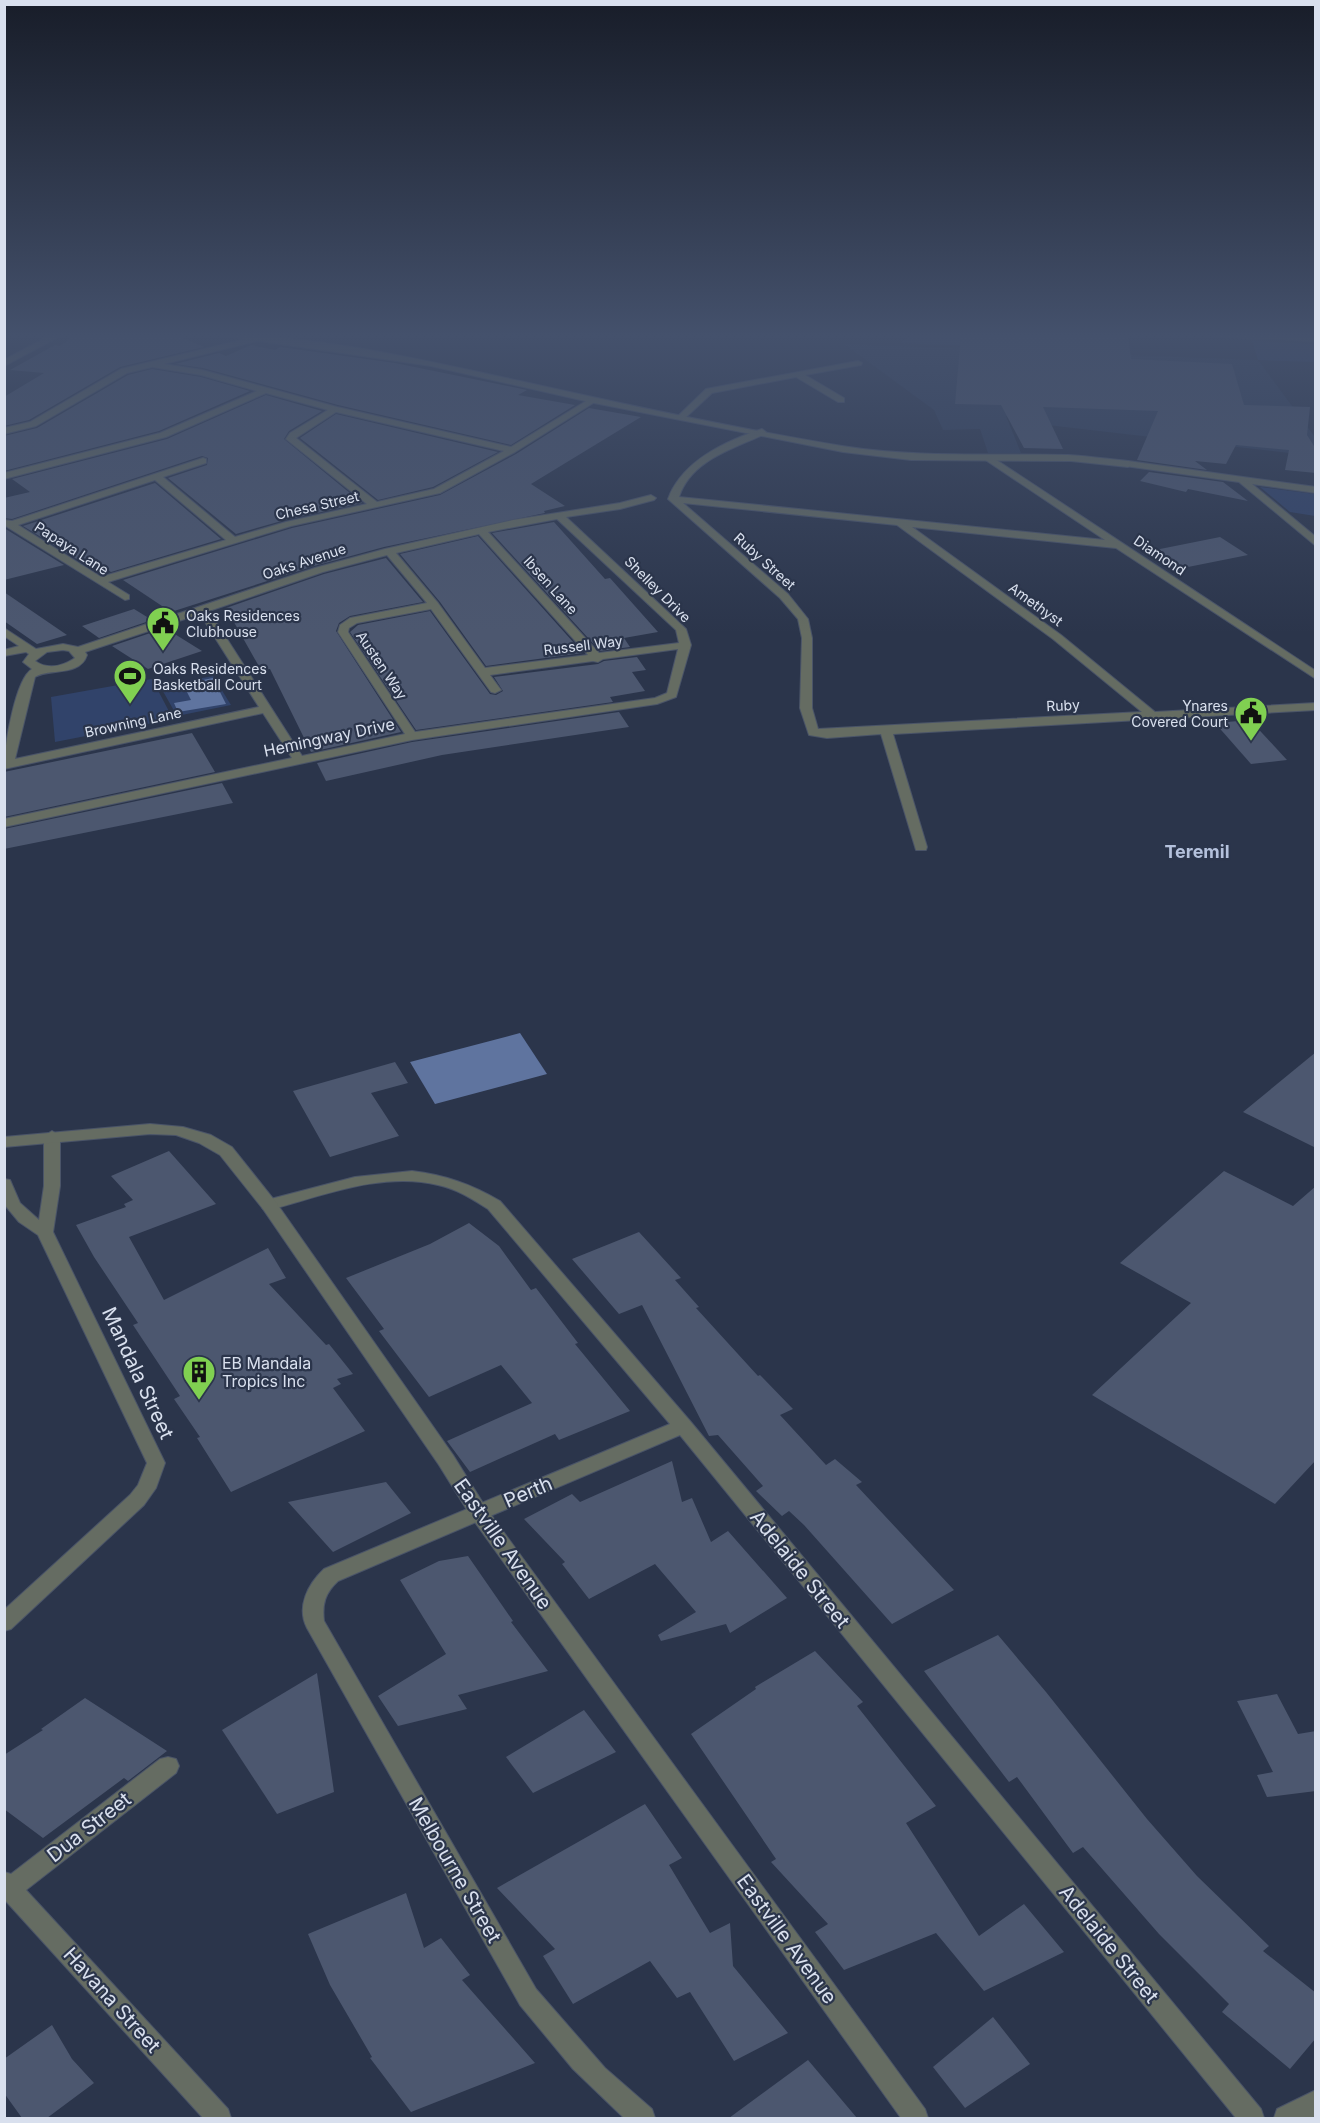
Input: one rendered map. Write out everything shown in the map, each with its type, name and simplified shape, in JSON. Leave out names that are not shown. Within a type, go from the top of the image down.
[{"type":"street","points":[[4,476],[127,446],[165,434]]},
{"type":"street","points":[[294,434],[291,440],[375,505]]},
{"type":"street","points":[[443,434],[512,450]]},
{"type":"street","name":"Chesa Street","points":[[100,582],[289,524],[437,491],[538,434]]},
{"type":"street","points":[[673,499],[675,489],[685,475],[704,460],[758,434]]},
{"type":"street","points":[[773,434],[866,452],[911,457],[1071,458],[1316,490]]},
{"type":"street","name":"Diamond","points":[[989,459],[1316,676]]},
{"type":"street","points":[[8,522],[203,461]]},
{"type":"street","points":[[157,477],[233,541]]},
{"type":"street","points":[[1243,481],[1316,543]]},
{"type":"street","name":"Oaks Avenue","points":[[78,651],[319,570],[389,550],[544,517],[560,517],[651,498]]},
{"type":"street","name":"Oaks Avenue","points":[[544,517],[557,511],[611,500],[673,499],[1120,545]]},
{"type":"street","name":"Ruby Street","points":[[673,499],[784,596],[802,619],[807,638],[806,708],[813,732]]},
{"type":"street","name":"Shelley Drive","points":[[560,517],[681,629],[685,645],[672,694],[664,699]]},
{"type":"street","name":"Amethyst","points":[[899,521],[1057,638],[1152,715]]},
{"type":"street","name":"Papaya Lane","points":[[8,522],[125,597]]},
{"type":"street","name":"Ibsen Lane","points":[[481,530],[598,659]]},
{"type":"street","points":[[389,550],[434,605],[495,690]]},
{"type":"street","name":"Austen Way","points":[[412,736],[343,632],[344,627],[354,620],[434,605]]},
{"type":"street","points":[[203,610],[299,760]]},
{"type":"street","points":[[4,631],[31,650]]},
{"type":"street","name":"Russell Way","points":[[484,672],[598,659],[685,645]]},
{"type":"street","points":[[4,653],[63,647],[78,651],[81,655],[75,663],[59,669],[40,669],[30,675],[6,765]]},
{"type":"street","points":[[31,650],[29,662],[40,669]]},
{"type":"street","name":"Hemingway Drive","points":[[4,823],[412,736],[664,699]]},
{"type":"street","name":"Ruby","points":[[813,732],[827,734],[1316,706]]},
{"type":"street","name":"Browning Lane","points":[[6,765],[268,709]]},
{"type":"street","points":[[886,730],[921,847]]},
{"type":"street","name":"Eastville Avenue","points":[[4,1142],[150,1129],[177,1130],[205,1139],[226,1151],[269,1205],[446,1460],[479,1513],[916,2118]]},
{"type":"street","points":[[4,1184],[21,1217],[45,1232],[52,1186],[52,1136]]},
{"type":"street","name":"Adelaide Street","points":[[269,1205],[379,1177],[428,1175],[461,1185],[480,1194],[494,1205],[683,1426],[1252,2118]]},
{"type":"street","name":"Mandala Street","points":[[4,1623],[136,1500],[146,1488],[156,1463],[45,1232]]},
{"type":"street","name":"Perth","points":[[314,1594],[331,1575],[683,1426]]},
{"type":"street","name":"Melbourne Street","points":[[314,1594],[312,1606],[314,1622],[528,1997],[569,2046],[628,2107],[644,2118]]},
{"type":"street","name":"Dua Street","points":[[7,1885],[168,1766]]},
{"type":"street","name":"Havana Street","points":[[7,1885],[219,2118]]},
{"type":"street","points":[[1286,2118],[1316,2102]]},
{"type":"shaded area","points":[[982,434],[1013,434],[1021,453],[988,453]]},
{"type":"shaded area","points":[[1125,434],[1313,434],[1315,437],[1315,456]]},
{"type":"shaded area","points":[[1260,487],[1315,494],[1315,516],[1290,512]]},
{"type":"shaded area","points":[[213,676],[231,705],[177,716],[160,686]]},
{"type":"shaded area","points":[[213,678],[226,704],[178,712],[174,703],[191,700],[183,684]]},
{"type":"shaded area","points":[[152,679],[173,719],[55,742],[51,697]]},
{"type":"shaded area","points":[[520,1033],[547,1074],[435,1104],[410,1062]]},
{"type":"building","points":[[12,434],[147,434],[4,471],[4,436]]},
{"type":"building","points":[[178,434],[287,434],[284,439],[362,503],[285,520],[236,534],[168,478],[207,465],[208,458],[202,456],[12,519],[4,518],[4,498],[30,492],[12,479],[167,439]]},
{"type":"building","points":[[306,434],[422,434],[498,452],[433,487],[378,500],[300,438]]},
{"type":"building","points":[[464,434],[528,434],[511,445]]},
{"type":"building","points":[[548,434],[613,434],[531,484],[565,506],[544,511],[545,513],[384,547],[314,566],[171,612],[123,580],[292,528],[440,495]]},
{"type":"building","points":[[1017,434],[1056,434],[1063,449],[1024,448]]},
{"type":"building","points":[[1148,434],[1307,434],[1316,449],[1316,473],[1285,470],[1289,450],[1236,445],[1226,464],[1195,461],[1207,470],[1137,460]]},
{"type":"building","points":[[1149,472],[1223,482],[1248,501],[1188,489],[1186,492],[1140,481]]},
{"type":"building","points":[[155,483],[221,539],[111,572],[91,559],[80,561],[23,526]]},
{"type":"building","points":[[554,522],[605,579],[610,578],[658,632],[624,638],[630,647],[600,651],[492,533]]},
{"type":"building","points":[[4,528],[64,565],[4,580]]},
{"type":"building","points":[[478,536],[583,653],[486,666],[440,602],[400,554]]},
{"type":"building","points":[[1220,537],[1248,555],[1178,569],[1150,551]]},
{"type":"building","points":[[386,558],[423,602],[350,616],[339,623],[336,631],[401,732],[311,752],[270,669],[261,670],[226,608],[324,574]]},
{"type":"building","points":[[4,592],[67,635],[37,644],[4,621]]},
{"type":"building","points":[[134,609],[152,620],[99,638],[82,626]]},
{"type":"building","points":[[430,611],[490,694],[496,695],[503,691],[494,677],[637,657],[646,670],[632,672],[645,691],[610,697],[613,702],[416,730],[350,632],[358,625]]},
{"type":"building","name":"Oaks Residences Clubhouse","points":[[165,628],[202,651],[148,669],[112,646]]},
{"type":"building","points":[[619,712],[629,727],[442,755],[326,781],[317,763],[412,742]]},
{"type":"building","name":"Ynares Covered Court","points":[[1250,720],[1287,760],[1251,764],[1215,723]]},
{"type":"building","points":[[192,733],[215,772],[4,817],[4,772]]},
{"type":"building","points":[[222,783],[233,803],[4,849],[4,829]]},
{"type":"building","points":[[1316,1052],[1316,1148],[1243,1112]]},
{"type":"building","points":[[395,1062],[408,1083],[371,1093],[399,1136],[330,1157],[293,1091]]},
{"type":"building","points":[[169,1151],[216,1204],[129,1237],[164,1300],[268,1248],[286,1278],[269,1284],[326,1345],[329,1344],[353,1374],[337,1379],[341,1384],[333,1388],[365,1431],[231,1492],[197,1438],[200,1437],[174,1399],[180,1396],[133,1325],[138,1323],[94,1257],[76,1225],[126,1207],[124,1204],[133,1200],[111,1176]]},
{"type":"building","points":[[1224,1171],[1293,1206],[1316,1186],[1316,1460],[1275,1504],[1092,1395],[1191,1303],[1120,1263]]},
{"type":"building","points":[[469,1223],[499,1246],[531,1290],[536,1288],[578,1343],[575,1344],[630,1411],[559,1440],[555,1434],[470,1472],[447,1441],[532,1403],[501,1365],[429,1397],[379,1331],[384,1329],[346,1278],[430,1244]]},
{"type":"building","points":[[639,1232],[681,1278],[675,1280],[699,1307],[696,1308],[758,1376],[760,1375],[793,1409],[780,1415],[826,1465],[835,1459],[862,1482],[856,1485],[954,1590],[892,1624],[804,1525],[789,1511],[782,1516],[756,1491],[763,1486],[718,1435],[709,1436],[642,1305],[619,1314],[572,1259]]},
{"type":"building","points":[[672,1461],[682,1502],[692,1498],[711,1542],[728,1531],[787,1598],[730,1633],[726,1624],[661,1641],[658,1635],[696,1612],[655,1564],[589,1599],[562,1564],[565,1562],[524,1519],[572,1494],[580,1502]]},
{"type":"building","points":[[386,1482],[411,1513],[333,1552],[288,1502]]},
{"type":"building","points":[[468,1556],[513,1621],[511,1622],[548,1671],[458,1695],[467,1709],[398,1726],[378,1696],[446,1654],[400,1580],[439,1561]]},
{"type":"building","points":[[998,1635],[1147,1819],[1197,1876],[1269,1946],[1263,1951],[1316,1993],[1316,2038],[1290,2069],[1222,2012],[1229,2004],[1159,1934],[1083,1847],[1073,1853],[1017,1777],[1009,1782],[924,1671]]},
{"type":"building","points":[[815,1651],[863,1702],[857,1706],[936,1806],[906,1823],[979,1936],[1024,1904],[1064,1952],[984,1991],[936,1933],[844,1970],[815,1932],[828,1924],[771,1862],[776,1859],[691,1734],[756,1689],[755,1687]]},
{"type":"building","points":[[317,1673],[334,1792],[277,1814],[222,1730]]},
{"type":"building","points":[[1277,1694],[1298,1734],[1316,1731],[1316,1791],[1267,1797],[1257,1775],[1273,1772],[1237,1701]]},
{"type":"building","points":[[85,1698],[167,1751],[128,1781],[124,1778],[43,1838],[4,1809],[4,1755],[43,1730],[41,1729]]},
{"type":"building","points":[[584,1710],[616,1752],[533,1793],[506,1757]]},
{"type":"building","points":[[645,1804],[682,1858],[669,1865],[710,1933],[730,1923],[733,1966],[788,2033],[734,2061],[690,1992],[677,1998],[650,1961],[573,2004],[543,1956],[555,1949],[497,1888]]},
{"type":"building","points":[[406,1893],[424,1948],[441,1938],[470,1975],[462,1980],[535,2063],[411,2112],[370,2058],[372,2057],[330,1985],[308,1934]]},
{"type":"building","points":[[993,2017],[1030,2064],[965,2108],[933,2067]]},
{"type":"building","points":[[52,2025],[72,2059],[94,2083],[47,2118],[22,2118],[4,2093],[4,2059]]},
{"type":"building","points":[[808,2060],[857,2118],[729,2118]]},
{"type":"place","name":"Oaks Residences Clubhouse","points":[[163,652]]},
{"type":"place","name":"Oaks Residences Basketball Court","points":[[130,705]]},
{"type":"place","name":"Ynares Covered Court","points":[[1251,742]]},
{"type":"place","name":"EB Mandala Tropics Inc","points":[[199,1401]]},
{"type":"district","name":"Teremil","points":[[1197,851]]}]
